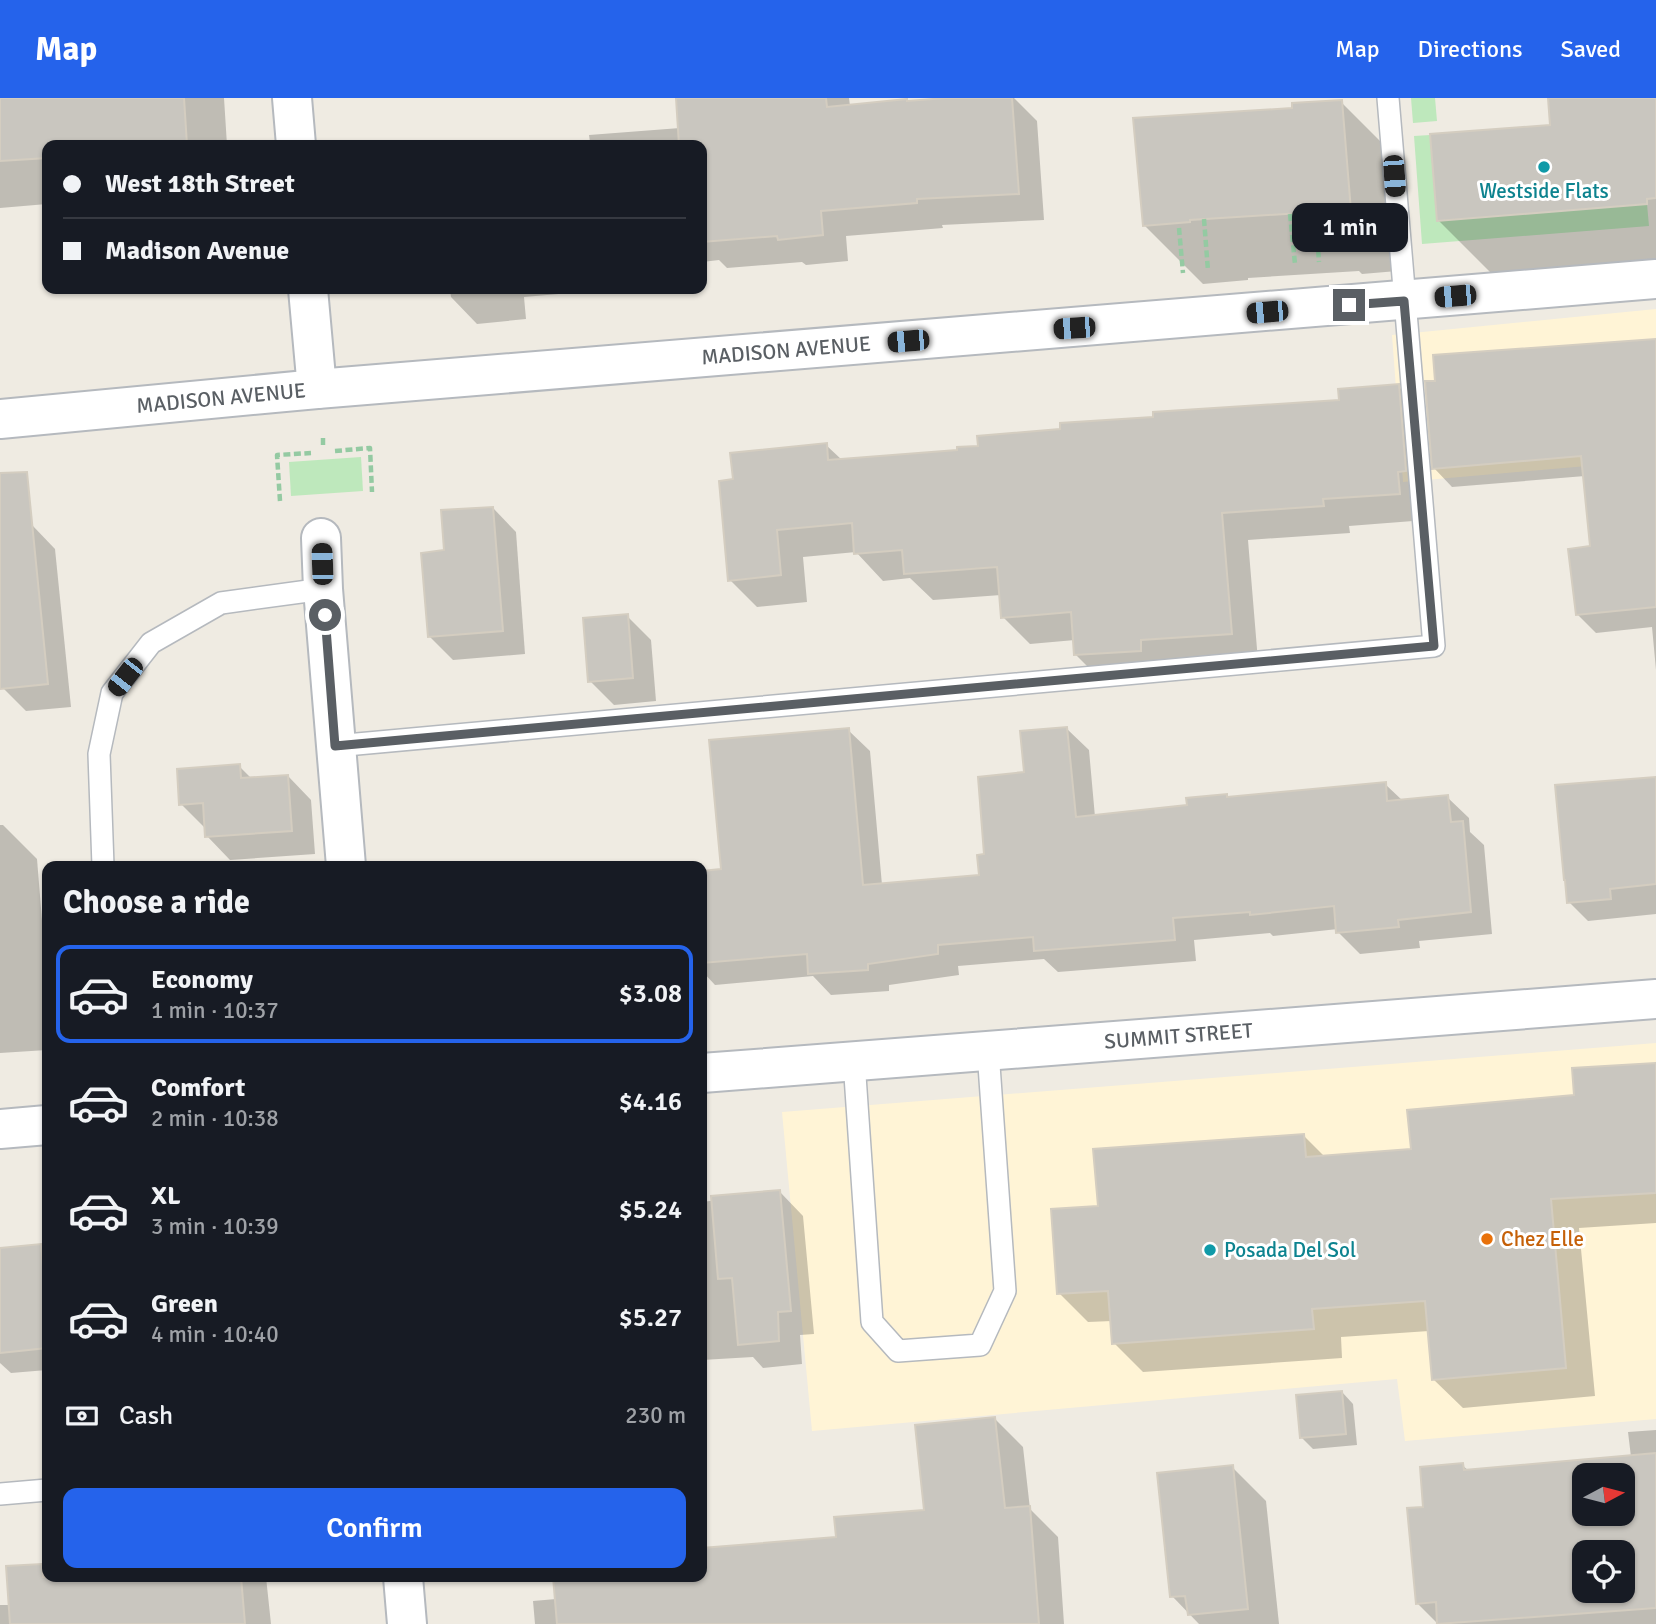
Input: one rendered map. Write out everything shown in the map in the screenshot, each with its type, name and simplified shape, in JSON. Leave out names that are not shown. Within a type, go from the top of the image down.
[{"type":"street","points":[[292,98],[296,140]]},
{"type":"street","name":"MADISON AVENUE","points":[[0,419],[317,389],[1656,279]]},
{"type":"street","points":[[309,294],[317,389]]},
{"type":"street","points":[[321,538],[345,861]]},
{"type":"street","name":"SUMMIT STREET","points":[[707,1073],[1656,999]]},
{"type":"street","points":[[0,1129],[42,1125]]},
{"type":"street","points":[[403,1582],[407,1624]]},
{"type":"lane","points":[[335,746],[1434,646],[1388,98]]},
{"type":"lane","points":[[103,861],[99,754],[111,694],[151,643],[221,603],[323,589]]},
{"type":"lane","points":[[854,1062],[872,1322],[898,1351],[980,1345],[1005,1292],[988,1051]]},
{"type":"lane","points":[[0,1494],[42,1490]]},
{"type":"path","points":[[1290,214],[1295,265]]},
{"type":"path","points":[[1204,219],[1208,272]]},
{"type":"path","points":[[1316,219],[1319,263]]},
{"type":"path","points":[[1179,228],[1183,274]]},
{"type":"path","points":[[323,438],[323,446]]},
{"type":"path","points":[[335,451],[370,448],[372,492]]},
{"type":"path","points":[[281,500],[277,456],[311,453]]},
{"type":"shaded area","points":[[1656,309],[1656,460],[1403,482],[1392,335]]},
{"type":"shaded area","points":[[1656,1043],[1656,1419],[1405,1441],[1397,1379],[812,1431],[782,1112]]},
{"type":"green space","points":[[1411,98],[1435,98],[1437,121],[1413,123]]},
{"type":"green space","points":[[1430,135],[1437,221],[1647,204],[1649,226],[1422,244],[1414,136]]},
{"type":"green space","points":[[361,457],[363,491],[291,496],[289,462]]},
{"type":"building","points":[[0,98],[184,98],[187,140],[42,140],[42,158],[0,161]]},
{"type":"building","points":[[676,98],[826,98],[827,107],[907,99],[1012,98],[1019,194],[917,199],[917,203],[821,211],[823,235],[778,240],[777,236],[707,242],[707,140],[679,140]]},
{"type":"building","name":"Westside Flats","points":[[1548,98],[1656,98],[1656,198],[1647,199],[1647,204],[1437,221],[1430,134],[1550,125]]},
{"type":"building","points":[[1342,100],[1351,211],[1302,216],[1301,213],[1190,220],[1143,226],[1133,118],[1292,108],[1292,103]]},
{"type":"building","points":[[1656,339],[1656,607],[1576,615],[1568,549],[1590,546],[1581,456],[1432,469],[1425,381],[1435,381],[1433,355]]},
{"type":"building","points":[[1399,384],[1406,471],[1398,472],[1400,494],[1323,499],[1324,506],[1222,513],[1232,634],[1141,640],[1141,651],[1074,655],[1071,612],[1001,618],[997,567],[904,574],[902,550],[854,554],[852,523],[777,530],[781,575],[728,581],[719,481],[733,479],[730,453],[827,443],[828,460],[957,450],[957,447],[978,446],[977,436],[1060,429],[1060,423],[1153,417],[1153,412],[1339,400],[1338,389]]},
{"type":"building","points":[[27,472],[48,684],[0,689],[0,473]]},
{"type":"building","points":[[493,507],[503,631],[428,637],[421,553],[444,550],[441,510]]},
{"type":"building","points":[[628,614],[633,678],[588,682],[583,618]]},
{"type":"building","points":[[1067,727],[1076,817],[1187,805],[1186,798],[1227,794],[1227,797],[1386,782],[1387,801],[1448,795],[1451,822],[1463,821],[1471,912],[1398,920],[1399,927],[1336,933],[1334,906],[1250,915],[1250,912],[1173,918],[1175,940],[1034,951],[1033,937],[938,945],[938,954],[868,964],[868,970],[808,974],[807,954],[707,963],[707,870],[721,869],[709,740],[849,728],[863,885],[979,875],[977,855],[984,854],[978,777],[1024,772],[1020,731]]},
{"type":"building","points":[[240,764],[241,778],[288,775],[292,831],[205,837],[203,803],[179,805],[177,769]]},
{"type":"building","points":[[1656,777],[1656,884],[1610,889],[1611,899],[1567,903],[1555,785]]},
{"type":"building","points":[[1656,1063],[1656,1193],[1551,1199],[1566,1368],[1432,1380],[1425,1301],[1312,1309],[1314,1329],[1112,1344],[1108,1291],[1057,1294],[1051,1209],[1098,1206],[1093,1149],[1304,1134],[1306,1157],[1411,1149],[1407,1110],[1574,1095],[1572,1068]]},
{"type":"building","points":[[780,1190],[791,1311],[778,1312],[779,1341],[738,1345],[732,1278],[718,1279],[711,1196]]},
{"type":"building","points":[[41,1244],[42,1349],[0,1353],[0,1248]]},
{"type":"building","points":[[1342,1391],[1346,1434],[1300,1438],[1296,1395]]},
{"type":"building","points":[[995,1417],[1005,1508],[1030,1506],[1039,1624],[557,1624],[553,1582],[707,1582],[707,1548],[836,1537],[834,1517],[924,1510],[915,1425]]},
{"type":"building","points":[[1656,1453],[1656,1608],[1437,1624],[1436,1602],[1416,1604],[1407,1508],[1423,1507],[1420,1467],[1463,1463],[1464,1470]]},
{"type":"building","points":[[1233,1465],[1248,1609],[1188,1615],[1185,1596],[1170,1597],[1157,1473]]},
{"type":"building","points":[[42,1564],[42,1582],[241,1582],[245,1624],[10,1624],[6,1566]]},
{"type":"place","name":"Westside Flats","points":[[1544,167]]},
{"type":"place","name":"Chez Elle","points":[[1487,1239]]},
{"type":"place","name":"Posada Del Sol","points":[[1210,1250]]},
{"type":"route","points":[[325,615],[335,746],[1434,646],[1404,301],[1349,305]]}]
